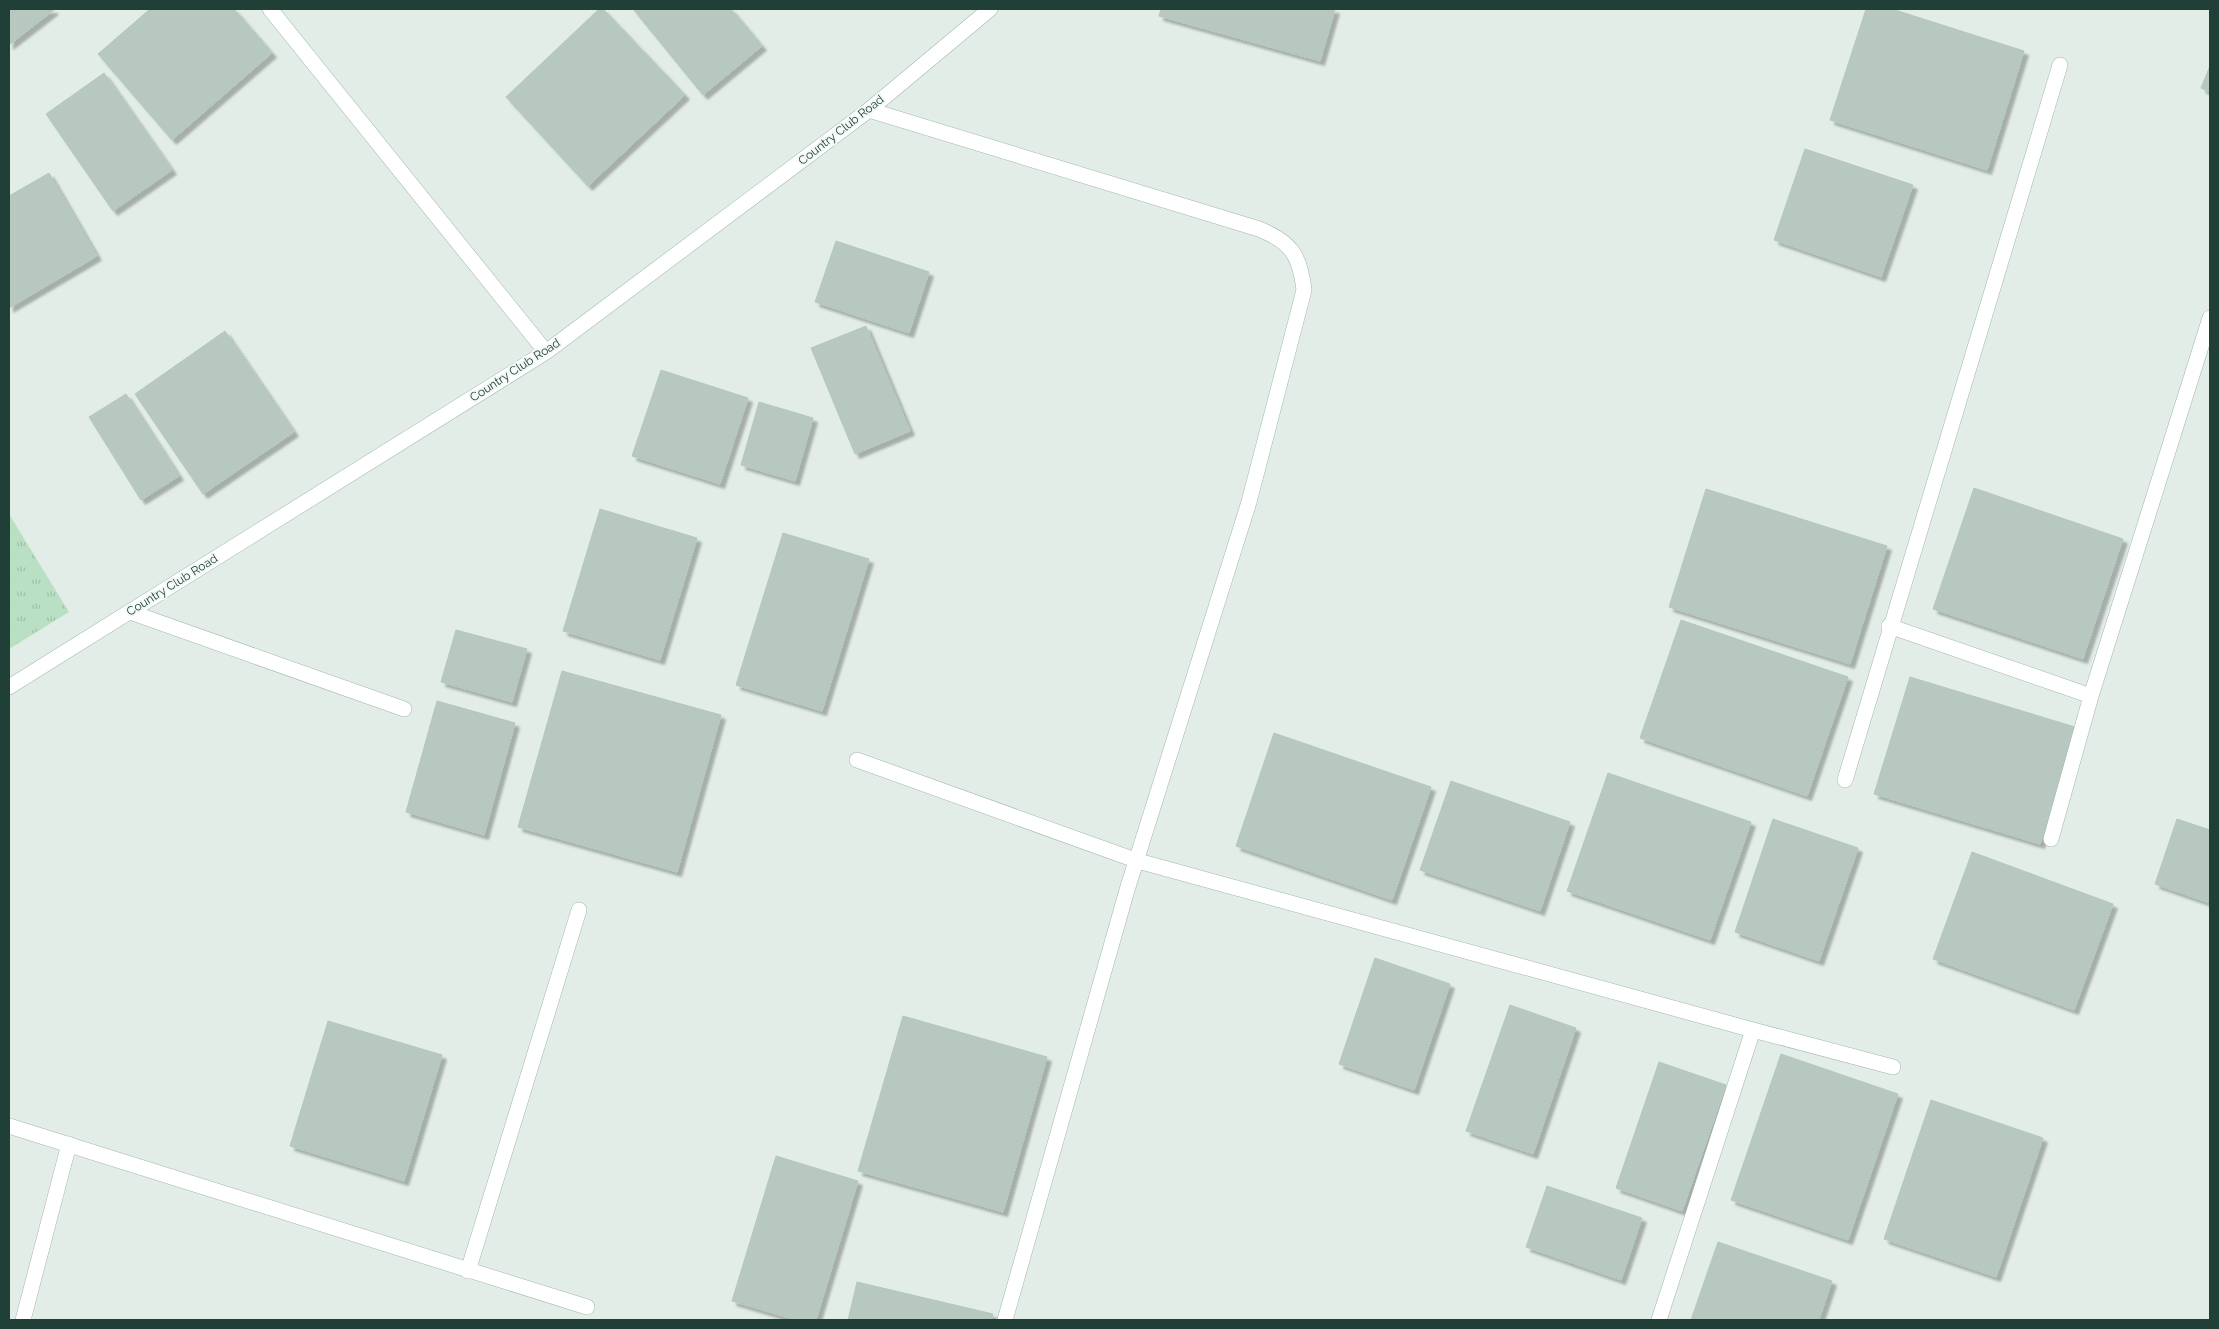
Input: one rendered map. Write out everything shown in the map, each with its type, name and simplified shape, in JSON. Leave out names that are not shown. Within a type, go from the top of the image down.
[{"type":"street","points":[[270,9],[546,352]]},
{"type":"street","name":"Country Club Road","points":[[9,686],[546,352],[869,110],[990,9]]},
{"type":"street","points":[[1845,780],[1889,626],[2060,65]]},
{"type":"street","points":[[869,110],[1259,229],[1278,237],[1288,246],[1293,251],[1302,269],[1304,290],[1249,502],[1138,861],[1127,890],[1005,1320]]},
{"type":"street","points":[[2051,840],[2091,696],[2210,318]]},
{"type":"street","points":[[130,612],[404,709]]},
{"type":"street","points":[[1889,626],[2091,696]]},
{"type":"street","points":[[857,760],[1138,861],[1893,1067]]},
{"type":"street","points":[[468,1271],[579,910]]},
{"type":"street","points":[[1659,1320],[1754,1030]]},
{"type":"street","points":[[9,1126],[588,1307]]},
{"type":"street","points":[[24,1320],[69,1144]]},
{"type":"green space","points":[[9,514],[69,612],[9,649]]},
{"type":"building","points":[[9,9],[53,9],[54,10],[9,45]]},
{"type":"building","points":[[150,9],[234,9],[272,53],[172,140],[98,54]]},
{"type":"building","points":[[599,9],[603,9],[685,95],[588,186],[506,97]]},
{"type":"building","points":[[633,9],[731,9],[762,46],[703,95]]},
{"type":"building","points":[[1161,9],[1335,9],[1320,61],[1159,16]]},
{"type":"building","points":[[1866,9],[1892,9],[2024,51],[1987,170],[1830,120]]},
{"type":"building","points":[[2210,66],[2210,92],[2201,88]]},
{"type":"building","points":[[104,73],[172,170],[113,211],[46,114]]},
{"type":"building","points":[[1805,149],[1913,185],[1881,277],[1774,240]]},
{"type":"building","points":[[49,173],[97,256],[9,308],[9,196]]},
{"type":"building","points":[[836,241],[929,272],[909,333],[815,302]]},
{"type":"building","points":[[866,326],[910,431],[855,454],[811,348]]},
{"type":"building","points":[[225,331],[294,432],[203,494],[135,394]]},
{"type":"building","points":[[661,370],[748,398],[720,484],[632,456]]},
{"type":"building","points":[[126,394],[179,476],[141,500],[89,417]]},
{"type":"building","points":[[759,402],[813,418],[795,481],[741,465]]},
{"type":"building","points":[[1974,488],[2123,539],[2083,659],[1933,609]]},
{"type":"building","points":[[1706,489],[1887,546],[1850,664],[1669,607]]},
{"type":"building","points":[[600,509],[697,538],[660,660],[563,631]]},
{"type":"building","points":[[783,533],[869,559],[822,711],[736,685]]},
{"type":"building","points":[[1681,620],[1848,677],[1807,796],[1640,738]]},
{"type":"building","points":[[456,630],[527,649],[512,702],[441,682]]},
{"type":"building","points":[[562,671],[721,715],[677,872],[518,827]]},
{"type":"building","points":[[1910,677],[2075,727],[2040,844],[1874,794]]},
{"type":"building","points":[[437,701],[515,723],[484,835],[406,812]]},
{"type":"building","points":[[1274,733],[1431,787],[1392,900],[1236,846]]},
{"type":"building","points":[[1608,773],[1751,822],[1710,940],[1567,891]]},
{"type":"building","points":[[1451,781],[1570,822],[1540,911],[1420,870]]},
{"type":"building","points":[[1773,819],[1858,848],[1819,961],[1735,932]]},
{"type":"building","points":[[2177,819],[2210,830],[2210,903],[2155,884]]},
{"type":"building","points":[[1972,852],[2113,904],[2074,1010],[1933,959]]},
{"type":"building","points":[[1375,958],[1450,984],[1414,1090],[1339,1064]]},
{"type":"building","points":[[1510,1005],[1576,1028],[1533,1154],[1466,1131]]},
{"type":"building","points":[[903,1016],[1047,1057],[1003,1212],[858,1171]]},
{"type":"building","points":[[328,1021],[442,1055],[404,1181],[290,1146]]},
{"type":"building","points":[[1781,1054],[1898,1094],[1848,1240],[1731,1200]]},
{"type":"building","points":[[1659,1062],[1726,1085],[1682,1211],[1616,1188]]},
{"type":"building","points":[[1931,1100],[2043,1138],[1996,1277],[1884,1239]]},
{"type":"building","points":[[776,1156],[858,1181],[816,1320],[796,1320],[732,1301]]},
{"type":"building","points":[[1547,1186],[1642,1218],[1621,1280],[1526,1247]]},
{"type":"building","points":[[1718,1242],[1832,1281],[1819,1320],[1691,1320]]},
{"type":"building","points":[[857,1282],[993,1314],[991,1320],[848,1320]]}]
